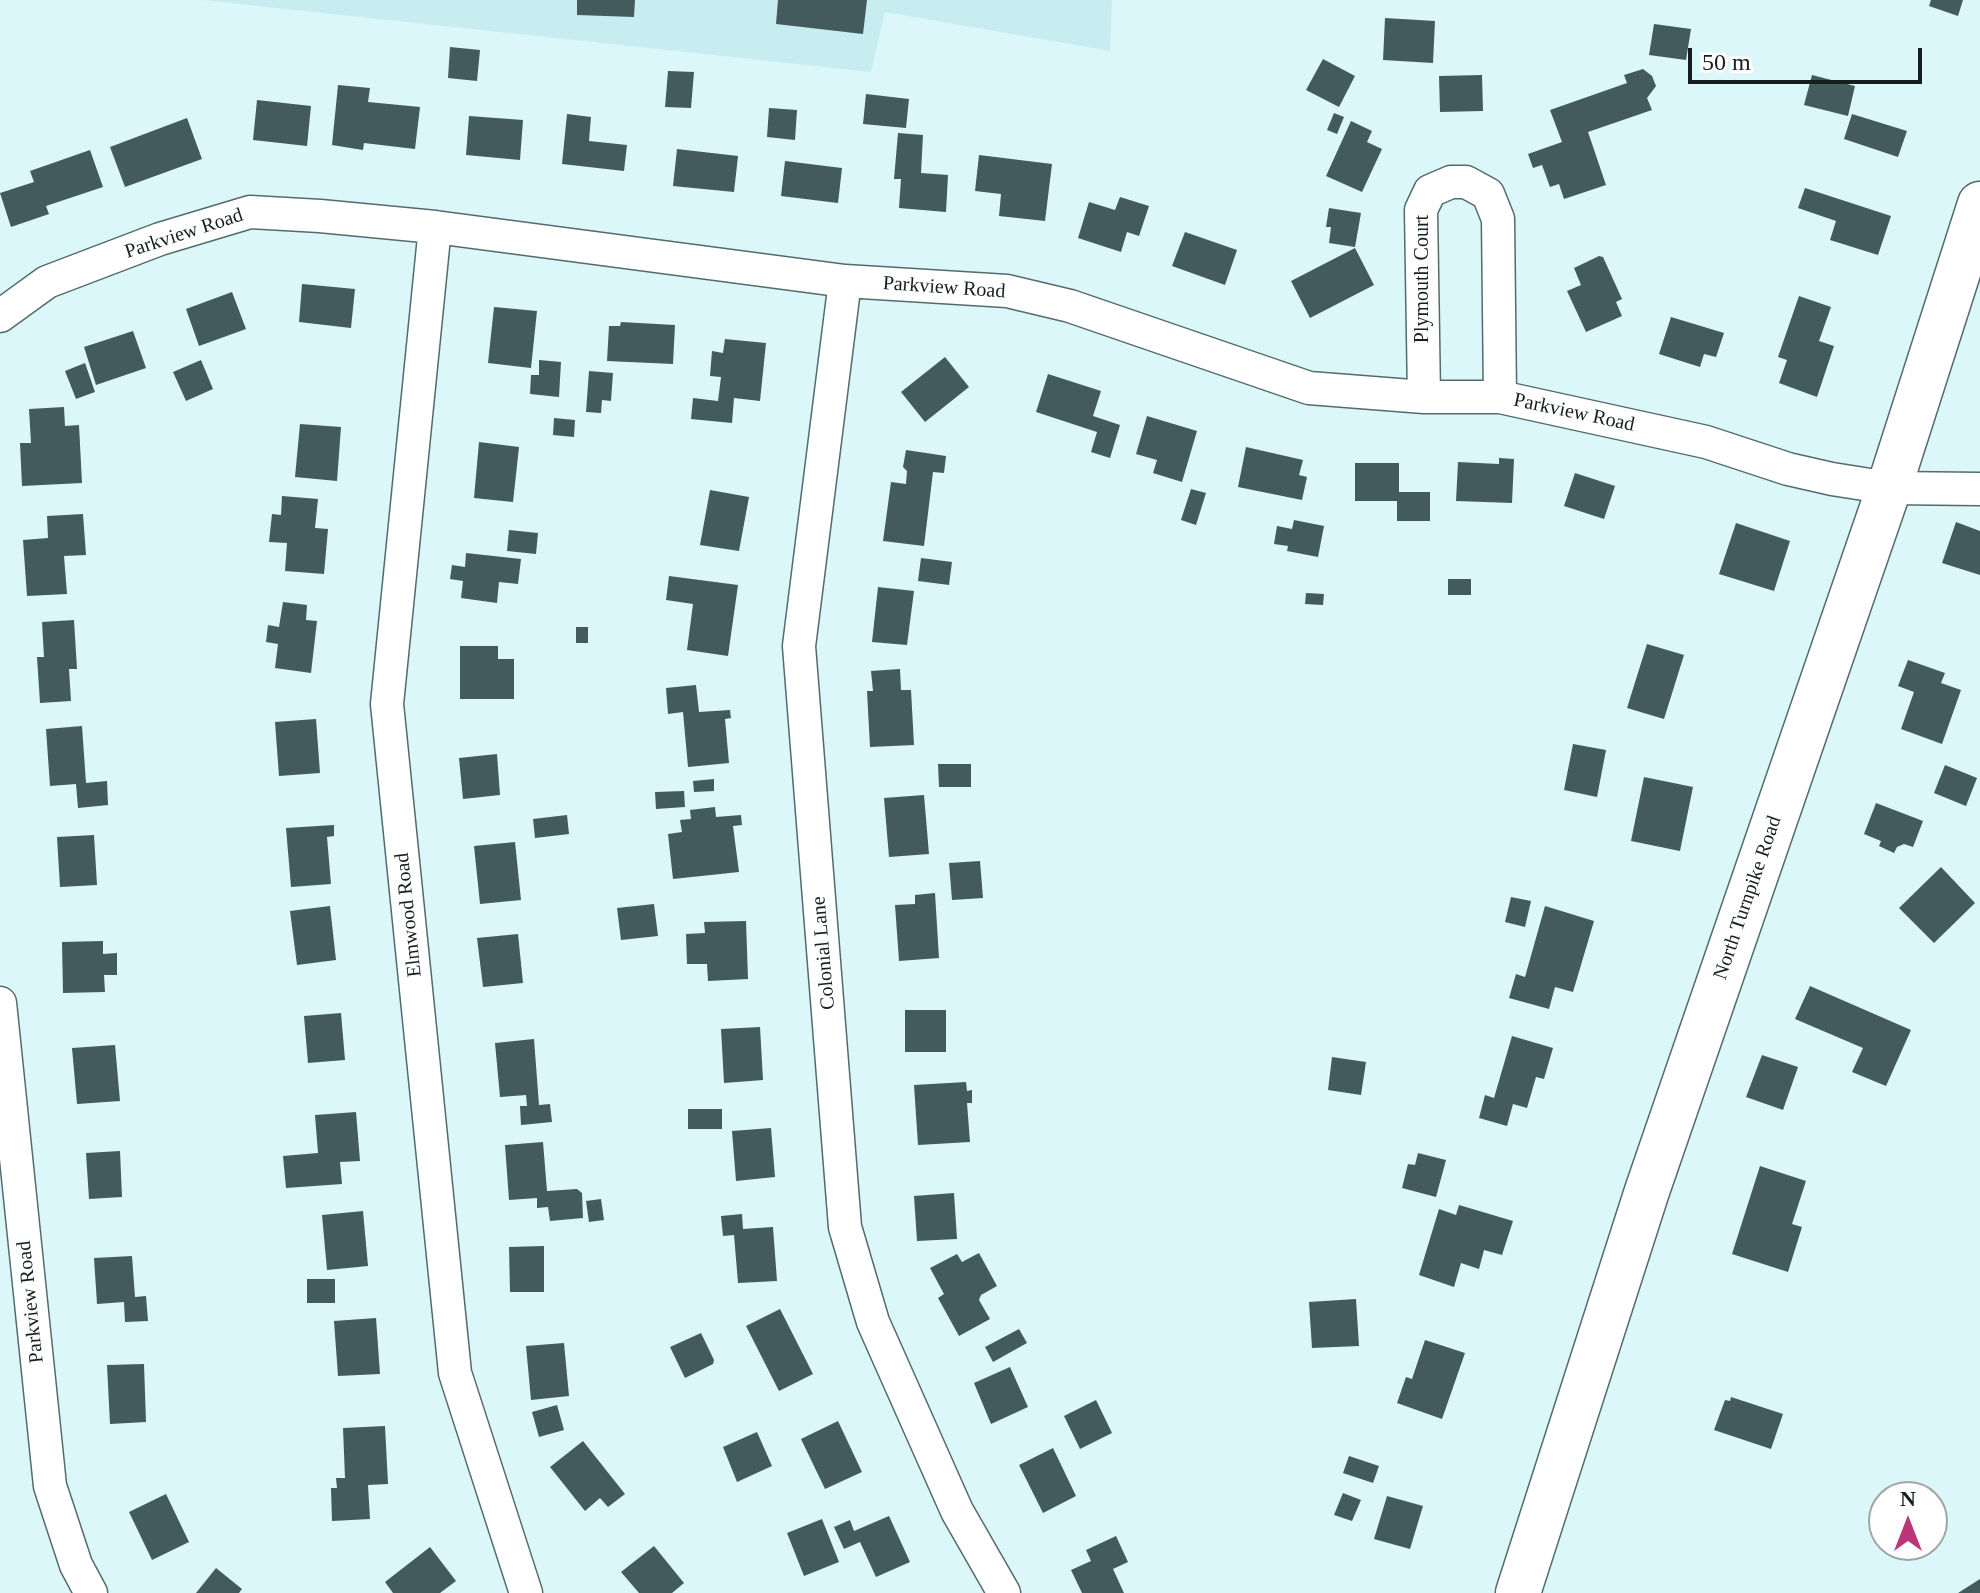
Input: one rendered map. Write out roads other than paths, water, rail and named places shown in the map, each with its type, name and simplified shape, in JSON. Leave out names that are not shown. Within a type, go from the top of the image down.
[{"type":"main road","name":"North Turnpike Road","points":[[1518,1593],[1647,1191],[1889,488],[1980,204]]},
{"type":"street","name":"Plymouth Court","points":[[1424,397],[1421,210],[1430,191],[1451,182],[1466,182],[1488,194],[1498,219],[1500,397]]},
{"type":"street","name":"Parkview Road","points":[[0,316],[47,282],[160,239],[250,212],[435,227],[845,281],[1007,291],[1070,306],[1309,388],[1424,397],[1500,397],[1706,442],[1788,469],[1889,488],[1980,489]]},
{"type":"street","name":"Elmwood Road","points":[[435,227],[387,704],[455,1373],[526,1593]]},
{"type":"street","name":"Colonial Lane","points":[[845,281],[799,646],[845,1227],[873,1322],[957,1511],[1004,1593]]},
{"type":"street","name":"Parkview Road","points":[[0,1003],[50,1486],[76,1565],[91,1593]]}]
